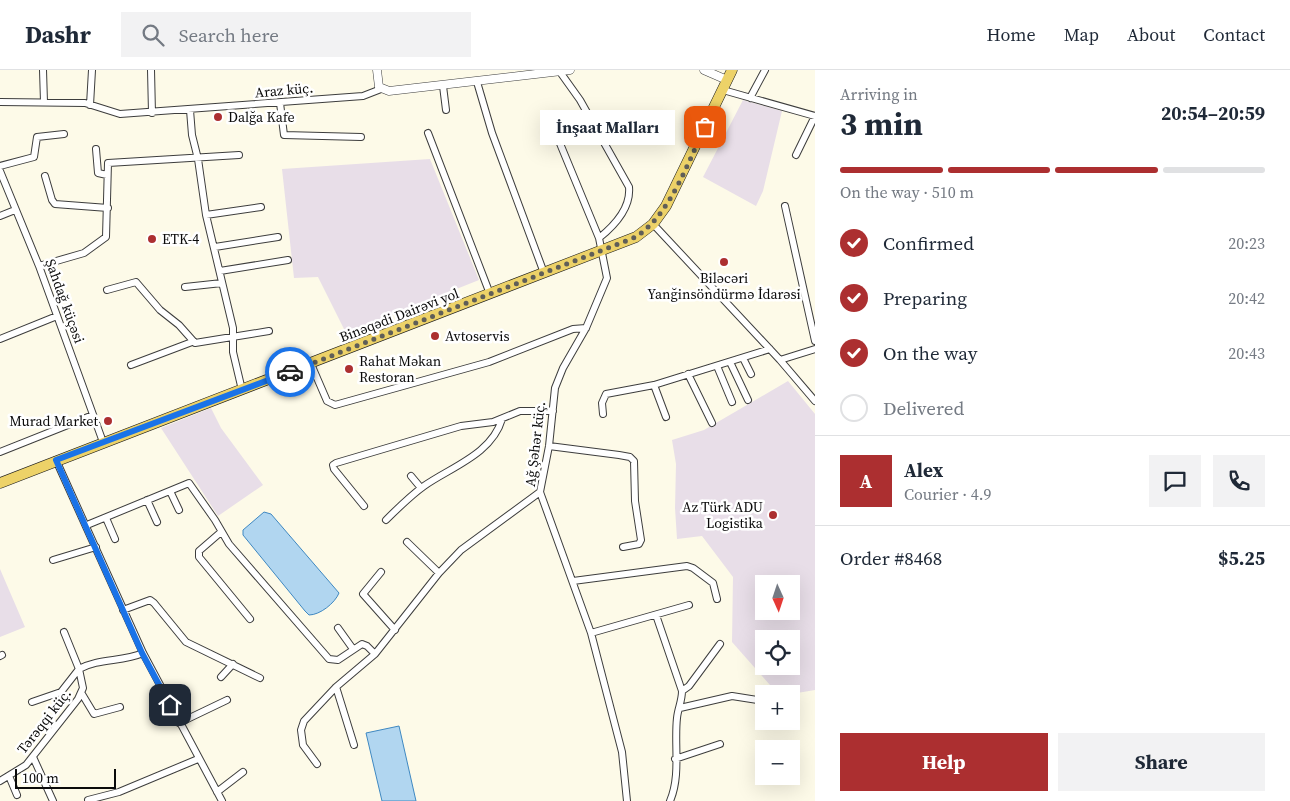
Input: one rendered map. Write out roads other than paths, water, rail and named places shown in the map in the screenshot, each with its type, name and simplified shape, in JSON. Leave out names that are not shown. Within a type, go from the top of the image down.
[{"type":"main road","name":"Binəqədi Dairəvi yol","points":[[0,483],[636,237],[653,224],[666,206],[732,70]]},
{"type":"street","points":[[43,70],[44,102]]},
{"type":"street","points":[[90,105],[92,70]]},
{"type":"street","points":[[151,70],[152,113]]},
{"type":"street","points":[[377,70],[378,85],[381,89]]},
{"type":"street","name":"Araz küç.","points":[[0,102],[90,105],[120,114],[152,113],[363,96],[381,89],[394,91],[570,70]]},
{"type":"street","points":[[704,70],[728,80]]},
{"type":"street","points":[[750,98],[765,70]]},
{"type":"street","points":[[554,71],[580,100],[629,187],[630,197],[620,216],[599,238]]},
{"type":"street","points":[[477,82],[492,133],[544,273]]},
{"type":"street","points":[[443,86],[446,110]]},
{"type":"street","points":[[722,90],[815,116],[796,154]]},
{"type":"street","points":[[280,103],[284,135],[361,137]]},
{"type":"street","points":[[190,110],[192,135],[198,159],[206,214],[234,337],[233,352],[242,390]]},
{"type":"street","name":"Ağ Şəhər küç.","points":[[554,129],[599,238],[607,278],[586,328],[558,379],[549,446],[540,492],[591,633],[622,752],[627,801]]},
{"type":"street","points":[[428,133],[490,294]]},
{"type":"street","points":[[0,166],[34,157],[36,137],[64,134]]},
{"type":"street","points":[[96,149],[98,173],[107,174]]},
{"type":"street","points":[[39,266],[84,252],[102,242],[106,237],[108,229],[107,165],[111,161],[239,156]]},
{"type":"street","name":"Şahdağ küçəsi","points":[[0,171],[39,266],[103,442]]},
{"type":"street","points":[[45,176],[55,204],[108,208]]},
{"type":"street","points":[[785,206],[815,341]]},
{"type":"street","points":[[206,214],[261,208]]},
{"type":"street","points":[[0,216],[15,210]]},
{"type":"street","points":[[653,224],[770,349],[815,401]]},
{"type":"street","points":[[215,247],[278,237]]},
{"type":"street","points":[[220,271],[288,260]]},
{"type":"street","points":[[107,290],[136,282],[160,310],[179,325],[192,342]]},
{"type":"street","points":[[185,287],[222,284]]},
{"type":"street","points":[[0,339],[57,316]]},
{"type":"street","points":[[310,364],[327,401],[335,405],[489,362],[573,329],[586,328]]},
{"type":"street","points":[[131,364],[192,342],[204,343],[269,331]]},
{"type":"street","points":[[603,414],[602,403],[606,394],[654,385],[770,349]]},
{"type":"street","points":[[780,360],[815,349]]},
{"type":"street","points":[[743,358],[752,374]]},
{"type":"street","points":[[730,362],[748,400]]},
{"type":"street","points":[[717,366],[732,402]]},
{"type":"street","points":[[688,374],[712,423]]},
{"type":"street","points":[[654,385],[666,417]]},
{"type":"street","points":[[364,506],[333,465],[462,426],[502,419],[525,410],[553,411]]},
{"type":"street","points":[[0,452],[93,415]]},
{"type":"street","points":[[386,520],[421,488],[482,450],[492,439],[502,419]]},
{"type":"street","points":[[549,446],[619,455],[630,457],[634,461],[635,501],[641,540],[639,544],[623,547]]},
{"type":"street","points":[[56,460],[142,653],[222,801]]},
{"type":"street","points":[[411,476],[421,488]]},
{"type":"street","points":[[87,526],[190,484],[229,544],[329,659],[338,660],[353,649],[365,644],[375,654]]},
{"type":"street","points":[[170,491],[179,510]]},
{"type":"street","points":[[317,764],[304,745],[302,725],[336,687],[375,654],[439,573],[461,550],[540,492]]},
{"type":"street","points":[[148,500],[157,522]]},
{"type":"street","points":[[106,518],[115,539]]},
{"type":"street","points":[[222,532],[199,551],[199,557],[250,619]]},
{"type":"street","points":[[407,542],[439,573]]},
{"type":"street","points":[[53,560],[96,547]]},
{"type":"street","points":[[573,581],[687,566],[693,568],[714,583],[717,599]]},
{"type":"street","points":[[381,572],[363,594],[395,630]]},
{"type":"street","points":[[123,610],[150,600],[186,642],[260,678]]},
{"type":"street","points":[[591,633],[689,605]]},
{"type":"street","points":[[656,615],[682,691],[680,708],[676,719],[675,783],[670,801]]},
{"type":"street","points":[[338,628],[353,649]]},
{"type":"street","name":"Tərəqqi küç.","points":[[0,781],[26,765],[82,694],[80,669],[64,632]]},
{"type":"street","points":[[682,691],[689,686],[720,644]]},
{"type":"street","points":[[32,702],[61,692],[80,669],[97,663],[131,658],[142,653]]},
{"type":"street","points":[[221,677],[233,664]]},
{"type":"street","points":[[336,687],[354,745]]},
{"type":"street","points":[[82,694],[94,714],[120,707]]},
{"type":"street","points":[[680,708],[732,696],[755,700]]},
{"type":"street","points":[[179,723],[227,700]]},
{"type":"street","points":[[675,759],[720,744]]},
{"type":"street","points":[[33,757],[53,801]]},
{"type":"street","points":[[88,800],[104,799],[198,759]]},
{"type":"street","points":[[217,792],[243,772]]},
{"type":"street","points":[[9,776],[17,794]]},
{"type":"water","points":[[264,512],[271,514],[339,593],[327,608],[309,615],[243,535],[243,530]]},
{"type":"water","points":[[399,726],[416,801],[382,801],[366,733]]},
{"type":"place","name":"Dalğa Kafe","points":[[218,117]]},
{"type":"place","name":"İnşaat Malları","points":[[705,127]]},
{"type":"place","name":"ETK-4","points":[[152,239]]},
{"type":"place","name":"Biləcəri Yanğinsöndürmə İdarəsi","points":[[724,262]]},
{"type":"place","name":"Avtoservis","points":[[435,336]]},
{"type":"place","name":"Rahat Məkan Restoran","points":[[349,369]]},
{"type":"place","name":"Murad Market","points":[[108,421]]},
{"type":"place","name":"Az Türk ADU Logistika","points":[[773,515]]}]
